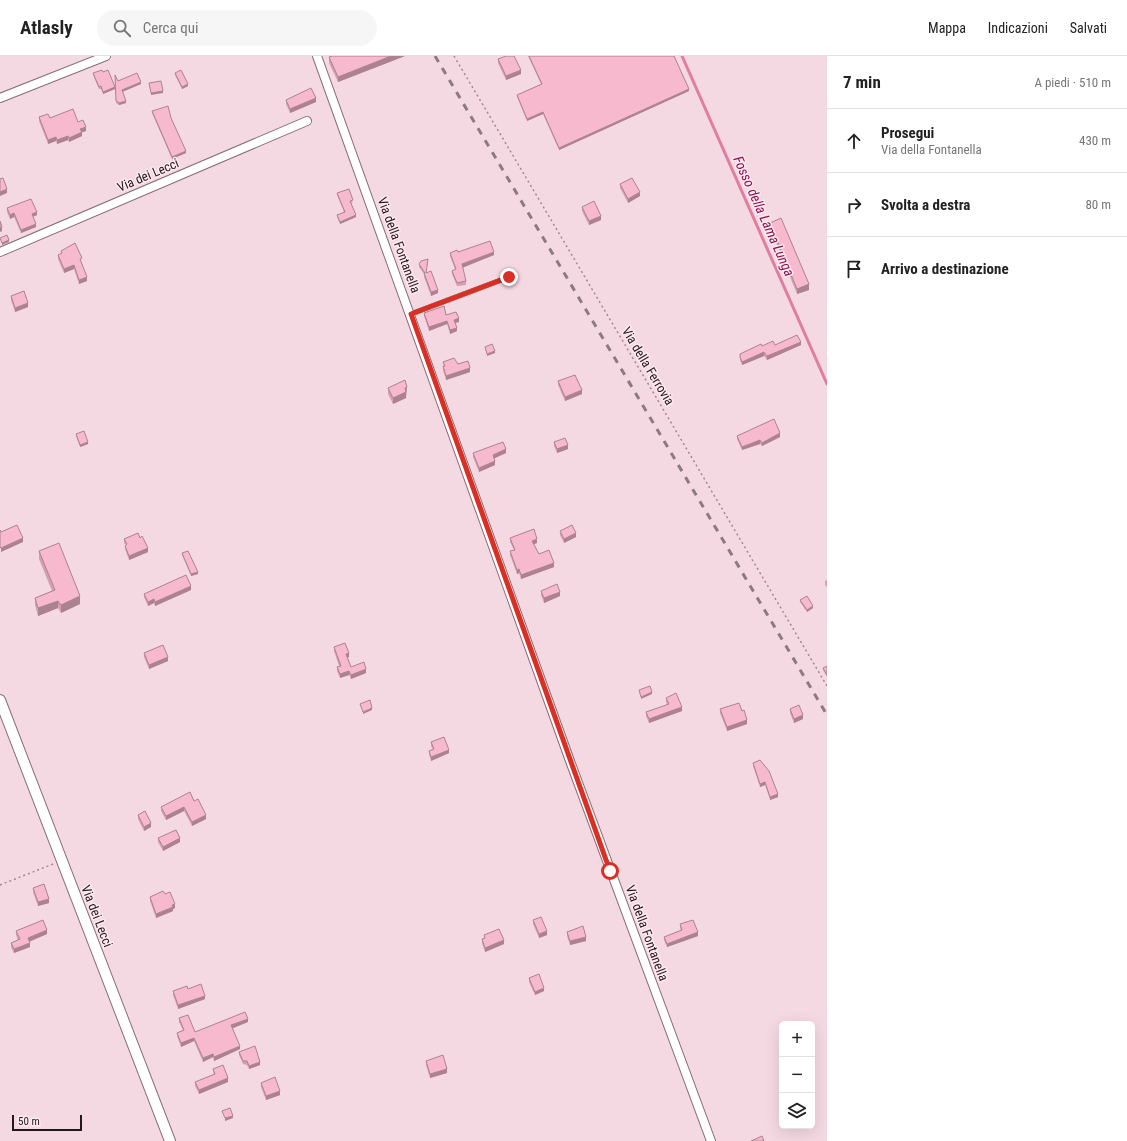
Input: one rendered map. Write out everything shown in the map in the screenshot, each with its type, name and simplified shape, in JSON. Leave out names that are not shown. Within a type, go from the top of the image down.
[{"type":"street","points":[[0,98],[106,56]]},
{"type":"street","name":"Via della Fontanella","points":[[317,56],[411,314],[570,761],[711,1141]]},
{"type":"street","name":"Via dei Lecci","points":[[0,252],[307,121]]},
{"type":"street","name":"Via dei Lecci","points":[[0,700],[170,1141]]},
{"type":"lane","points":[[411,314],[509,277]]},
{"type":"path","name":"Via della Ferrovia","points":[[454,56],[827,686]]},
{"type":"path","points":[[0,885],[62,861]]},
{"type":"building","points":[[391,56],[338,77],[329,57]]},
{"type":"building","points":[[506,56],[514,56],[521,70],[506,76],[498,59]]},
{"type":"building","points":[[529,56],[674,56],[689,89],[559,148],[543,112],[527,119],[517,95],[542,84]]},
{"type":"building","points":[[102,70],[103,72],[108,70],[115,87],[103,92],[101,86],[99,87],[93,73]]},
{"type":"building","points":[[181,70],[188,84],[182,87],[175,73]]},
{"type":"building","points":[[137,73],[141,82],[122,90],[126,101],[119,103],[116,101],[115,75],[118,81]]},
{"type":"building","points":[[161,81],[163,91],[151,93],[149,83]]},
{"type":"building","points":[[311,88],[316,98],[290,109],[286,100]]},
{"type":"building","points":[[168,106],[171,118],[186,151],[172,157],[152,111]]},
{"type":"building","points":[[73,109],[78,122],[83,120],[86,127],[80,129],[82,132],[69,138],[68,136],[57,140],[56,137],[48,140],[39,117],[48,114],[50,118]]},
{"type":"building","points":[[3,178],[7,189],[0,192],[0,179]]},
{"type":"building","points":[[632,178],[640,192],[628,199],[620,184]]},
{"type":"building","points":[[349,189],[353,200],[350,201],[356,215],[340,222],[337,215],[345,212],[337,193]]},
{"type":"building","points":[[31,199],[37,212],[32,214],[36,224],[21,230],[14,213],[10,215],[7,208]]},
{"type":"building","points":[[594,201],[601,216],[589,221],[582,207]]},
{"type":"building","points":[[781,218],[809,284],[797,289],[770,223]]},
{"type":"building","points":[[7,235],[9,240],[2,243],[0,238]]},
{"type":"building","points":[[490,241],[494,252],[462,264],[466,281],[457,283],[452,271],[456,269],[450,253],[457,250],[458,252]]},
{"type":"building","points":[[75,243],[82,258],[80,259],[87,277],[79,280],[74,265],[64,269],[58,255],[62,253],[61,251]]},
{"type":"building","points":[[428,259],[426,273],[431,271],[438,290],[431,292],[425,273],[419,264],[421,261]]},
{"type":"building","points":[[24,291],[28,303],[15,308],[11,296]]},
{"type":"building","points":[[444,306],[446,315],[456,312],[459,318],[454,320],[457,328],[450,330],[447,321],[429,327],[424,313]]},
{"type":"building","points":[[797,335],[801,342],[767,356],[764,352],[742,362],[740,354],[761,344],[762,346],[773,341],[775,345]]},
{"type":"building","points":[[492,344],[495,351],[487,354],[485,347]]},
{"type":"building","points":[[454,358],[458,364],[468,361],[470,368],[446,376],[443,362]]},
{"type":"building","points":[[575,375],[582,390],[565,397],[558,381]]},
{"type":"building","points":[[405,380],[407,387],[405,388],[406,392],[393,398],[388,388]]},
{"type":"building","points":[[774,419],[780,433],[762,443],[760,440],[742,447],[737,436]]},
{"type":"building","points":[[84,431],[88,442],[80,445],[76,434]]},
{"type":"building","points":[[565,438],[568,445],[557,449],[554,442]]},
{"type":"building","points":[[503,442],[506,449],[493,455],[495,461],[479,468],[473,453]]},
{"type":"building","points":[[17,525],[23,538],[1,548],[0,530],[1,532]]},
{"type":"building","points":[[572,525],[576,533],[564,539],[560,531]]},
{"type":"building","points":[[534,529],[537,539],[532,541],[539,554],[549,550],[554,563],[521,575],[519,569],[517,570],[510,551],[515,550],[510,538]]},
{"type":"building","points":[[138,533],[140,538],[142,536],[148,548],[129,556],[125,546],[127,544],[124,539]]},
{"type":"building","points":[[59,543],[80,596],[61,605],[58,601],[38,608],[35,598],[55,590],[39,551]]},
{"type":"building","points":[[188,551],[198,572],[191,574],[182,553]]},
{"type":"building","points":[[186,575],[191,586],[155,602],[154,599],[148,602],[144,594]]},
{"type":"building","points":[[557,584],[560,592],[544,598],[541,591]]},
{"type":"building","points":[[807,596],[813,606],[807,610],[800,600]]},
{"type":"building","points":[[345,643],[349,653],[346,654],[351,667],[364,662],[366,669],[351,675],[349,671],[340,674],[337,667],[341,666],[334,647]]},
{"type":"building","points":[[163,645],[168,657],[149,665],[144,653]]},
{"type":"building","points":[[827,666],[827,675],[823,668]]},
{"type":"building","points":[[650,686],[652,692],[641,697],[639,690]]},
{"type":"building","points":[[676,693],[682,707],[649,719],[646,712],[669,704],[666,698]]},
{"type":"building","points":[[370,700],[372,708],[363,712],[360,704]]},
{"type":"building","points":[[739,703],[742,711],[744,710],[747,720],[727,727],[720,709]]},
{"type":"building","points":[[799,705],[803,715],[794,719],[790,709]]},
{"type":"building","points":[[444,737],[449,750],[431,757],[429,751],[434,749],[431,742]]},
{"type":"building","points":[[760,760],[769,771],[778,794],[770,797],[765,782],[760,784],[753,763]]},
{"type":"building","points":[[190,792],[194,801],[198,799],[206,815],[192,822],[184,807],[166,816],[161,807]]},
{"type":"building","points":[[145,811],[151,823],[144,827],[138,815]]},
{"type":"building","points":[[176,830],[180,838],[163,847],[158,838]]},
{"type":"building","points":[[44,884],[49,899],[38,902],[33,888]]},
{"type":"building","points":[[163,891],[165,894],[170,892],[175,904],[172,905],[173,907],[156,914],[150,897]]},
{"type":"building","points":[[541,917],[547,931],[539,934],[533,920]]},
{"type":"building","points":[[43,920],[47,930],[28,938],[30,943],[14,949],[11,943],[20,939],[16,931]]},
{"type":"building","points":[[693,920],[698,932],[667,944],[664,937],[682,930],[680,924]]},
{"type":"building","points":[[583,926],[586,937],[570,941],[567,932]]},
{"type":"building","points":[[499,929],[504,940],[485,948],[482,939],[485,938],[484,935]]},
{"type":"building","points":[[539,974],[544,988],[535,992],[529,978]]},
{"type":"building","points":[[201,984],[205,996],[178,1005],[173,991],[187,986],[188,989]]},
{"type":"building","points":[[245,1012],[248,1019],[231,1025],[240,1046],[214,1057],[213,1054],[203,1058],[194,1038],[181,1043],[177,1033],[184,1030],[179,1018],[188,1015],[195,1032]]},
{"type":"building","points":[[255,1046],[260,1062],[249,1066],[247,1061],[243,1061],[239,1052]]},
{"type":"building","points":[[443,1055],[447,1069],[430,1074],[426,1061]]},
{"type":"building","points":[[223,1065],[228,1078],[199,1090],[195,1082],[215,1074],[213,1069]]},
{"type":"building","points":[[275,1077],[280,1091],[266,1096],[261,1083]]},
{"type":"building","points":[[230,1108],[233,1116],[225,1118],[222,1111]]},
{"type":"building","points":[[762,1136],[764,1141],[751,1141]]},
{"type":"waterway","name":"Fosso della Lama Lunga","points":[[682,56],[827,384]]},
{"type":"railway","points":[[435,56],[827,715]]},
{"type":"route","points":[[509,277],[411,314],[610,871]]}]
